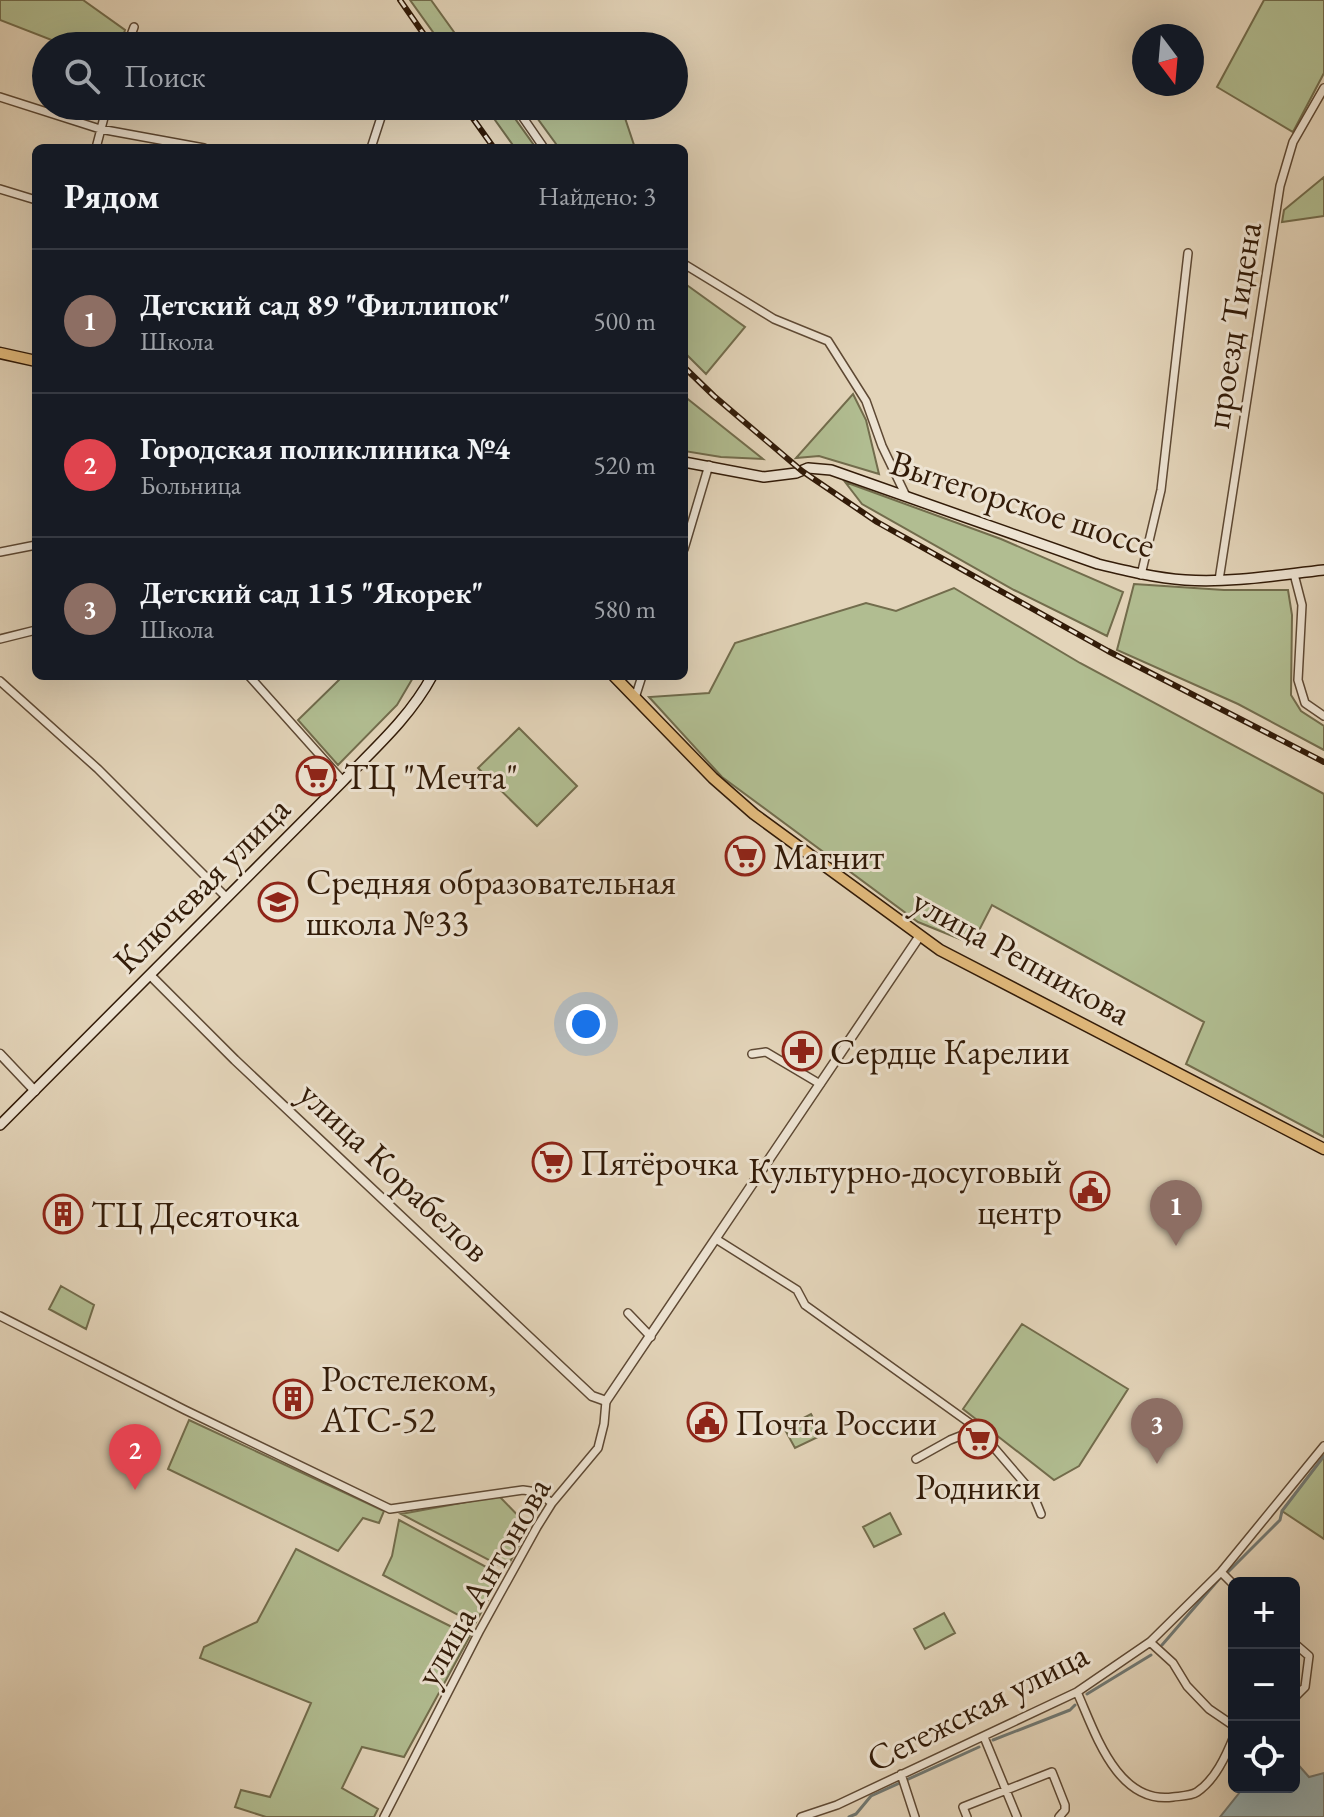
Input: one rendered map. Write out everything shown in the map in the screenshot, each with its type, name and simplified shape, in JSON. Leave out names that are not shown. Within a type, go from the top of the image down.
[{"type":"main road","points":[[0,353],[32,360]]},
{"type":"main road","name":"Вытегорское шоссе","points":[[688,462],[764,477],[796,473],[808,468],[831,470],[1098,564],[1141,575],[1219,580],[1324,570]]},
{"type":"main road","name":"Ключевая улица","points":[[0,1125],[343,781],[397,725],[430,680]]},
{"type":"main road","name":"улица Репникова","points":[[618,680],[713,778],[754,814],[919,937],[1324,1149]]},
{"type":"street","points":[[132,32],[134,27]]},
{"type":"street","name":"проезд Тидена","points":[[1219,580],[1280,186],[1293,142],[1324,88]]},
{"type":"street","points":[[0,97],[32,107]]},
{"type":"street","points":[[72,120],[100,129],[182,144]]},
{"type":"street","points":[[97,144],[103,120]]},
{"type":"street","points":[[372,144],[376,120]]},
{"type":"street","points":[[525,120],[541,144]]},
{"type":"street","points":[[0,189],[32,199]]},
{"type":"street","points":[[1141,575],[1161,490],[1188,253]]},
{"type":"street","points":[[688,266],[774,319],[828,341],[866,401],[882,446],[907,498]]},
{"type":"street","points":[[688,536],[709,465]]},
{"type":"street","points":[[0,552],[32,546]]},
{"type":"street","points":[[1294,574],[1302,605],[1298,680],[1305,703],[1324,716]]},
{"type":"street","points":[[0,639],[32,631]]},
{"type":"street","points":[[253,680],[343,781]]},
{"type":"street","points":[[635,698],[641,680]]},
{"type":"street","points":[[0,681],[88,759],[227,898]]},
{"type":"street","name":"улица Антонова","points":[[384,1817],[480,1630],[552,1503],[598,1448],[606,1401],[919,937]]},
{"type":"street","name":"улица Корабелов","points":[[150,975],[235,1060],[592,1396],[606,1401]]},
{"type":"street","points":[[752,1054],[766,1052],[820,1084]]},
{"type":"street","points":[[0,1054],[35,1091]]},
{"type":"street","points":[[716,1239],[797,1290],[805,1305],[978,1429],[1032,1492],[1041,1514]]},
{"type":"street","points":[[628,1313],[651,1337]]},
{"type":"street","points":[[0,1316],[390,1509],[523,1490],[537,1492],[552,1503]]},
{"type":"street","points":[[916,1459],[978,1429]]},
{"type":"street","name":"Сегежская улица","points":[[801,1817],[837,1805],[1077,1692],[1150,1642],[1221,1572],[1324,1446]]},
{"type":"street","points":[[1221,1572],[1228,1579]]},
{"type":"street","points":[[1150,1642],[1173,1663],[1187,1686],[1209,1709],[1228,1722]]},
{"type":"street","points":[[1300,1648],[1309,1656],[1305,1687],[1300,1692]]},
{"type":"street","points":[[1077,1692],[1116,1770],[1135,1791],[1163,1798],[1196,1794],[1214,1776],[1228,1748]]},
{"type":"street","points":[[984,1737],[1017,1817]]},
{"type":"street","points":[[967,1817],[963,1807],[1052,1772],[1065,1805],[1059,1817]]},
{"type":"street","points":[[901,1775],[915,1817]]},
{"type":"green space","points":[[0,0],[83,0],[125,30],[32,32],[0,20]]},
{"type":"green space","points":[[410,0],[431,0],[454,32],[433,32]]},
{"type":"green space","points":[[1264,0],[1324,0],[1324,73],[1293,132],[1217,87]]},
{"type":"green space","points":[[495,120],[516,120],[533,144],[512,144]]},
{"type":"green space","points":[[539,120],[626,120],[634,144],[556,144]]},
{"type":"green space","points":[[1324,177],[1324,216],[1282,222],[1284,210]]},
{"type":"green space","points":[[688,286],[745,327],[706,374],[688,356]]},
{"type":"green space","points":[[853,394],[866,420],[879,474],[819,456],[796,458]]},
{"type":"green space","points":[[688,399],[763,459],[688,452]]},
{"type":"green space","points":[[845,482],[1001,539],[1123,592],[1107,636],[1014,590],[862,504]]},
{"type":"green space","points":[[1134,584],[1224,590],[1288,590],[1292,615],[1291,695],[1301,711],[1324,726],[1324,750],[1238,704],[1117,650]]},
{"type":"green space","points":[[954,588],[1080,663],[1324,794],[1324,1137],[1186,1064],[1204,1022],[992,905],[972,944],[918,922],[722,777],[649,697],[709,693],[735,643],[866,603],[896,611]]},
{"type":"green space","points":[[339,680],[412,680],[397,705],[338,765],[298,720]]},
{"type":"green space","points":[[519,728],[577,786],[537,826],[478,768]]},
{"type":"green space","points":[[61,1286],[94,1305],[86,1329],[49,1309]]},
{"type":"green space","points":[[1022,1324],[1128,1389],[1079,1466],[1054,1480],[963,1409]]},
{"type":"green space","points":[[811,1414],[822,1435],[795,1448],[784,1428]]},
{"type":"green space","points":[[189,1420],[384,1511],[379,1523],[363,1518],[338,1551],[168,1469]]},
{"type":"green space","points":[[1324,1456],[1324,1539],[1282,1511]]},
{"type":"green space","points":[[499,1496],[529,1527],[506,1569],[401,1514]]},
{"type":"green space","points":[[890,1513],[901,1534],[874,1547],[863,1527]]},
{"type":"green space","points":[[399,1520],[501,1575],[475,1624],[383,1575],[392,1556]]},
{"type":"green space","points":[[296,1549],[470,1636],[404,1757],[362,1747],[342,1788],[378,1809],[374,1817],[266,1817],[235,1807],[241,1790],[270,1797],[311,1703],[200,1658],[204,1647],[257,1622]]},
{"type":"green space","points":[[944,1613],[955,1633],[925,1649],[914,1629]]},
{"type":"water","points":[[1300,1767],[1309,1777],[1324,1773],[1324,1817],[1220,1817],[1239,1793],[1300,1793]]},
{"type":"waterway","points":[[1228,1572],[1280,1520],[1282,1511],[1324,1456]]},
{"type":"waterway","points":[[1162,1645],[1220,1578]]},
{"type":"waterway","points":[[1087,1694],[1151,1655]]},
{"type":"waterway","points":[[993,1740],[1070,1710],[1075,1705]]},
{"type":"waterway","points":[[849,1817],[856,1814],[871,1796],[979,1747]]},
{"type":"railway","points":[[400,0],[422,32]]},
{"type":"railway","points":[[474,120],[491,144]]},
{"type":"railway","points":[[688,371],[802,471],[877,522],[1108,651],[1324,762]]},
{"type":"place","name":"ТЦ \"Мечта\"","points":[[316,776]]},
{"type":"place","name":"Магнит","points":[[745,856]]},
{"type":"place","name":"Средняя образовательная школа №33","points":[[278,902]]},
{"type":"place","name":"Сердце Карелии","points":[[802,1051]]},
{"type":"place","name":"Пятёрочка","points":[[552,1162]]},
{"type":"place","name":"Культурно-досуговый центр","points":[[1090,1191]]},
{"type":"place","name":"ТЦ Десяточка","points":[[63,1214]]},
{"type":"place","name":"Детский сад 89 \"Филлипок\"","points":[[1176,1246]]},
{"type":"place","name":"Ростелеком, АТС-52","points":[[293,1399]]},
{"type":"place","name":"Почта России","points":[[707,1422]]},
{"type":"place","name":"Родники","points":[[978,1439]]},
{"type":"place","name":"Детский сад 115 \"Якорек\"","points":[[1157,1464]]},
{"type":"place","name":"Городская поликлиника №4","points":[[135,1490]]}]
